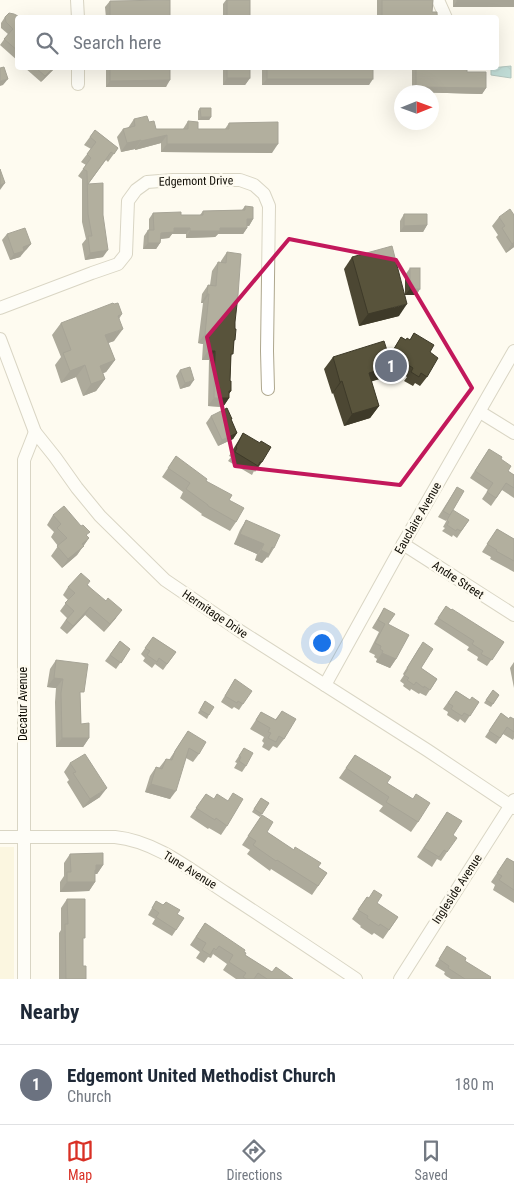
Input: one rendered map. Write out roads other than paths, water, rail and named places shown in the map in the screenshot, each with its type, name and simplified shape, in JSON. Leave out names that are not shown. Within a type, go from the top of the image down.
[{"type":"street","points":[[77,0],[78,15]]},
{"type":"street","points":[[438,0],[445,15]]},
{"type":"street","points":[[78,70],[78,84]]},
{"type":"street","name":"Edgemont Drive","points":[[0,308],[118,264],[126,254],[128,201],[136,190],[147,182],[240,180],[254,185],[264,194],[269,206],[268,389]]},
{"type":"street","name":"Hermitage Drive","points":[[0,339],[35,432],[100,516],[166,580],[240,631],[513,804]]},
{"type":"street","name":"Eauclaire Avenue","points":[[325,685],[403,544],[514,352]]},
{"type":"street","points":[[480,412],[514,434]]},
{"type":"street","name":"Decatur Avenue","points":[[24,979],[24,460],[35,432]]},
{"type":"street","name":"Andre Street","points":[[403,544],[514,615]]},
{"type":"street","name":"Ingleside Avenue","points":[[400,979],[513,804]]},
{"type":"street","name":"Tune Avenue","points":[[0,837],[115,837],[128,838],[153,847],[356,979]]},
{"type":"water","points":[[511,66],[511,78],[491,75],[491,70],[499,70],[499,67]]},
{"type":"place","name":"Edgemont United Methodist Church","points":[[391,366]]}]
